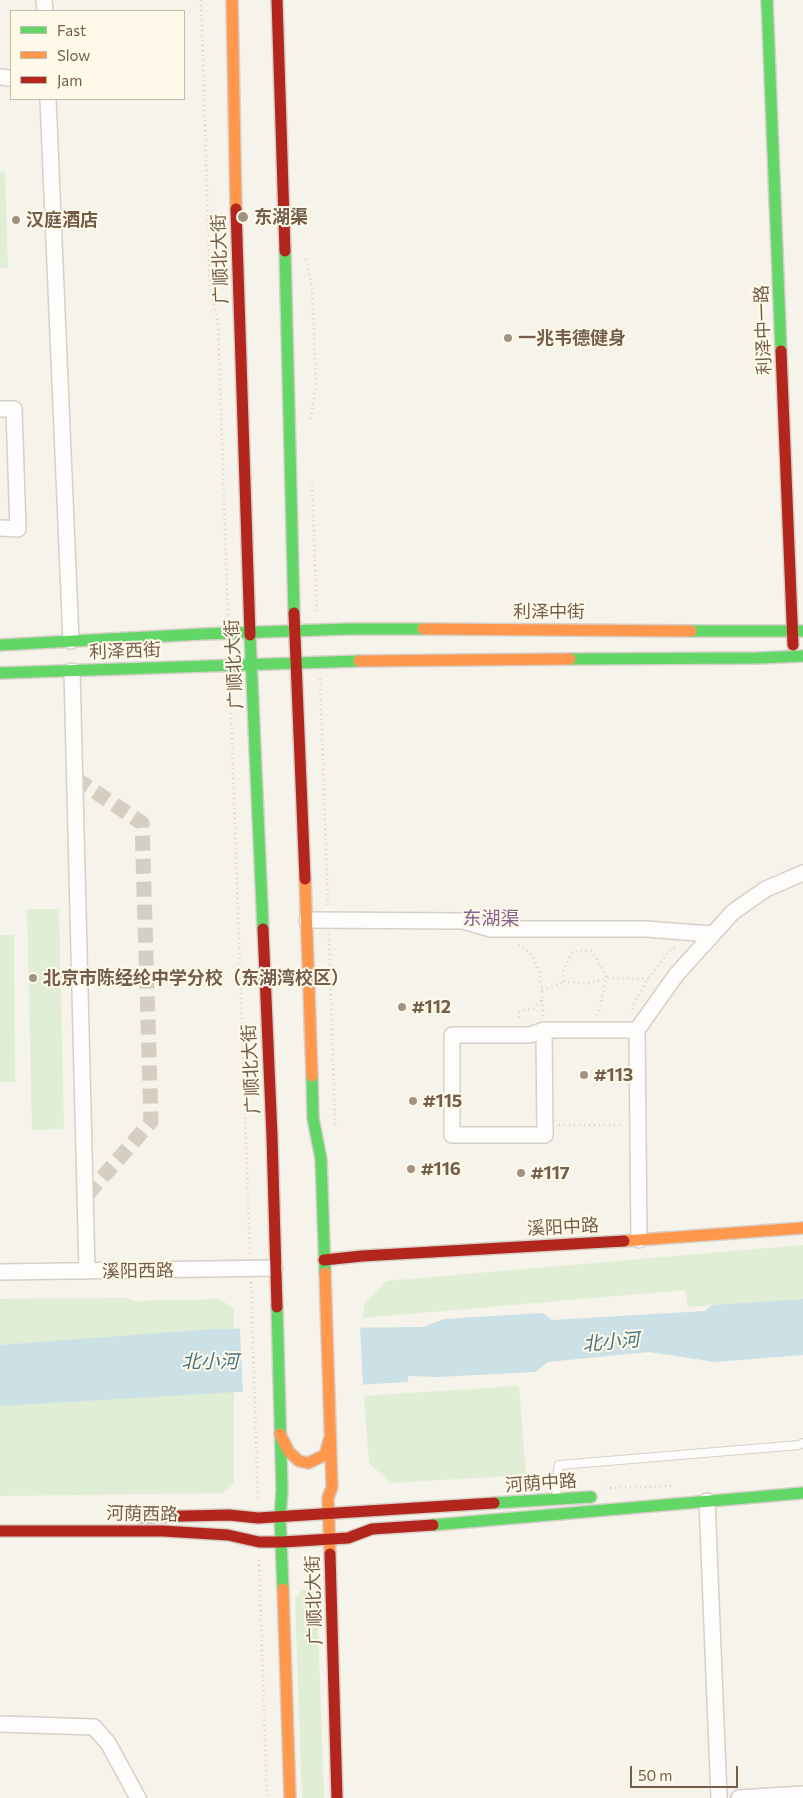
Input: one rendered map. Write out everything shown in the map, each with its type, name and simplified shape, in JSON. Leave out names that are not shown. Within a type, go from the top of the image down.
[{"type":"street","name":"广顺北大街","points":[[232,0],[236,229],[250,632],[272,1136],[282,1490],[280,1518],[290,1798]]},
{"type":"street","points":[[277,0],[288,329],[295,663],[307,920],[313,1118],[321,1159],[324,1260]]},
{"type":"street","name":"利泽中一路","points":[[767,0],[798,657]]},
{"type":"street","points":[[48,100],[71,641]]},
{"type":"street","points":[[0,409],[14,409],[18,529],[0,528]]},
{"type":"street","name":"利泽中街","points":[[250,632],[426,630],[798,631]]},
{"type":"street","name":"利泽西街","points":[[0,645],[250,632]]},
{"type":"street","points":[[295,663],[798,657]]},
{"type":"street","name":"利泽西街","points":[[0,674],[295,663]]},
{"type":"street","points":[[72,671],[87,1271]]},
{"type":"street","points":[[639,1240],[637,1030],[676,975],[711,934],[733,912],[766,889],[803,873]]},
{"type":"street","points":[[307,920],[462,921],[491,929],[646,928],[711,934]]},
{"type":"street","points":[[544,1030],[545,1135],[452,1135],[452,1035],[530,1035],[544,1030],[637,1030]]},
{"type":"street","name":"溪阳中路","points":[[324,1260],[803,1228]]},
{"type":"street","name":"广顺北大街","points":[[324,1260],[331,1432],[332,1487],[328,1498],[338,1798]]},
{"type":"street","name":"溪阳西路","points":[[0,1272],[275,1268]]},
{"type":"street","points":[[280,1434],[289,1452],[299,1461],[308,1463],[325,1455],[331,1432]]},
{"type":"street","name":"河荫中路","points":[[282,1542],[348,1538],[372,1529],[803,1493]]},
{"type":"street","name":"河荫中路","points":[[280,1518],[604,1496]]},
{"type":"street","points":[[707,1501],[719,1798]]},
{"type":"street","name":"河荫西路","points":[[130,1517],[229,1515],[280,1518]]},
{"type":"street","name":"河荫西路","points":[[0,1531],[163,1531],[228,1535],[259,1542],[282,1542]]},
{"type":"street","points":[[0,1724],[94,1727],[108,1743],[138,1798]]},
{"type":"street","points":[[738,1798],[803,1794]]},
{"type":"lane","points":[[557,1500],[556,1483],[559,1465],[780,1447],[799,1445],[803,1442]]},
{"type":"path","points":[[502,929],[532,955],[539,970],[542,1000],[534,1008],[519,1012],[519,1035]]},
{"type":"path","points":[[565,982],[564,970],[571,954],[579,950],[592,951],[606,978],[599,1011],[588,1030]]},
{"type":"path","points":[[542,990],[565,982],[589,983],[606,978],[648,979]]},
{"type":"path","points":[[544,1125],[638,1126]]},
{"type":"path","points":[[254,1327],[258,1518]]},
{"type":"path","points":[[259,1542],[267,1798]]},
{"type":"green space","points":[[5,171],[8,268],[0,267],[0,172]]},
{"type":"green space","points":[[27,909],[59,909],[64,1129],[32,1130]]},
{"type":"green space","points":[[0,935],[14,935],[15,1082],[0,1082]]},
{"type":"green space","points":[[803,1245],[803,1299],[688,1307],[685,1290],[363,1318],[364,1305],[386,1281]]},
{"type":"green space","points":[[126,1298],[135,1301],[220,1299],[234,1309],[234,1484],[222,1493],[0,1496],[0,1299]]},
{"type":"green space","points":[[519,1386],[526,1475],[391,1483],[369,1463],[364,1396]]},
{"type":"green space","points":[[302,1590],[312,1590],[317,1598],[324,1798],[302,1798],[295,1598]]},
{"type":"water","name":"北小河","points":[[803,1299],[803,1355],[715,1362],[649,1352],[548,1362],[535,1372],[438,1377],[408,1376],[408,1382],[0,1406],[0,1345],[213,1329],[423,1327],[444,1319],[543,1313],[552,1320],[705,1311],[712,1305]]},
{"type":"pier","points":[[360,1326],[363,1388],[243,1395],[240,1328]]},
{"type":"tunnel","points":[[76,779],[142,823],[151,1122],[85,1197]]},
{"type":"traffic: fast","points":[[767,0],[781,351]]},
{"type":"traffic: fast","points":[[285,251],[294,613]]},
{"type":"traffic: fast","points":[[0,645],[203,634],[347,629],[423,629]]},
{"type":"traffic: fast","points":[[691,631],[803,631]]},
{"type":"traffic: fast","points":[[250,635],[263,929]]},
{"type":"traffic: fast","points":[[570,659],[803,656]]},
{"type":"traffic: fast","points":[[0,673],[359,661]]},
{"type":"traffic: fast","points":[[312,1076],[313,1118],[321,1159],[325,1273]]},
{"type":"traffic: fast","points":[[277,1307],[283,1589]]},
{"type":"traffic: fast","points":[[433,1525],[803,1493]]},
{"type":"traffic: fast","points":[[494,1503],[591,1497]]},
{"type":"traffic: slow","points":[[232,0],[236,209]]},
{"type":"traffic: slow","points":[[423,629],[691,631]]},
{"type":"traffic: slow","points":[[359,661],[570,659]]},
{"type":"traffic: slow","points":[[305,879],[312,1076]]},
{"type":"traffic: slow","points":[[624,1241],[803,1228]]},
{"type":"traffic: slow","points":[[325,1273],[332,1487],[328,1498],[330,1554]]},
{"type":"traffic: slow","points":[[280,1434],[289,1452],[299,1461],[308,1463],[325,1455],[330,1437]]},
{"type":"traffic: slow","points":[[283,1589],[290,1798]]},
{"type":"traffic: jam","points":[[277,0],[285,251]]},
{"type":"traffic: jam","points":[[236,209],[250,635]]},
{"type":"traffic: jam","points":[[781,351],[793,645]]},
{"type":"traffic: jam","points":[[294,613],[305,879]]},
{"type":"traffic: jam","points":[[263,929],[277,1307]]},
{"type":"traffic: jam","points":[[324,1260],[362,1256],[624,1241]]},
{"type":"traffic: jam","points":[[140,1517],[229,1515],[258,1518],[494,1503]]},
{"type":"traffic: jam","points":[[0,1531],[163,1531],[228,1535],[259,1542],[282,1542],[348,1538],[372,1529],[433,1525]]},
{"type":"traffic: jam","points":[[330,1554],[337,1798]]},
{"type":"place","name":"东湖渠","points":[[243,217]]},
{"type":"place","name":"汉庭酒店","points":[[16,220]]},
{"type":"place","name":"一兆韦德健身","points":[[508,338]]},
{"type":"place","name":"北京市陈经纶中学分校（东湖湾校区）","points":[[33,978]]},
{"type":"place","name":"#112","points":[[402,1007]]},
{"type":"place","name":"#113","points":[[584,1075]]},
{"type":"place","name":"#115","points":[[413,1101]]},
{"type":"place","name":"#116","points":[[411,1169]]},
{"type":"place","name":"#117","points":[[521,1173]]},
{"type":"district","name":"东湖渠","points":[[491,919]]}]
